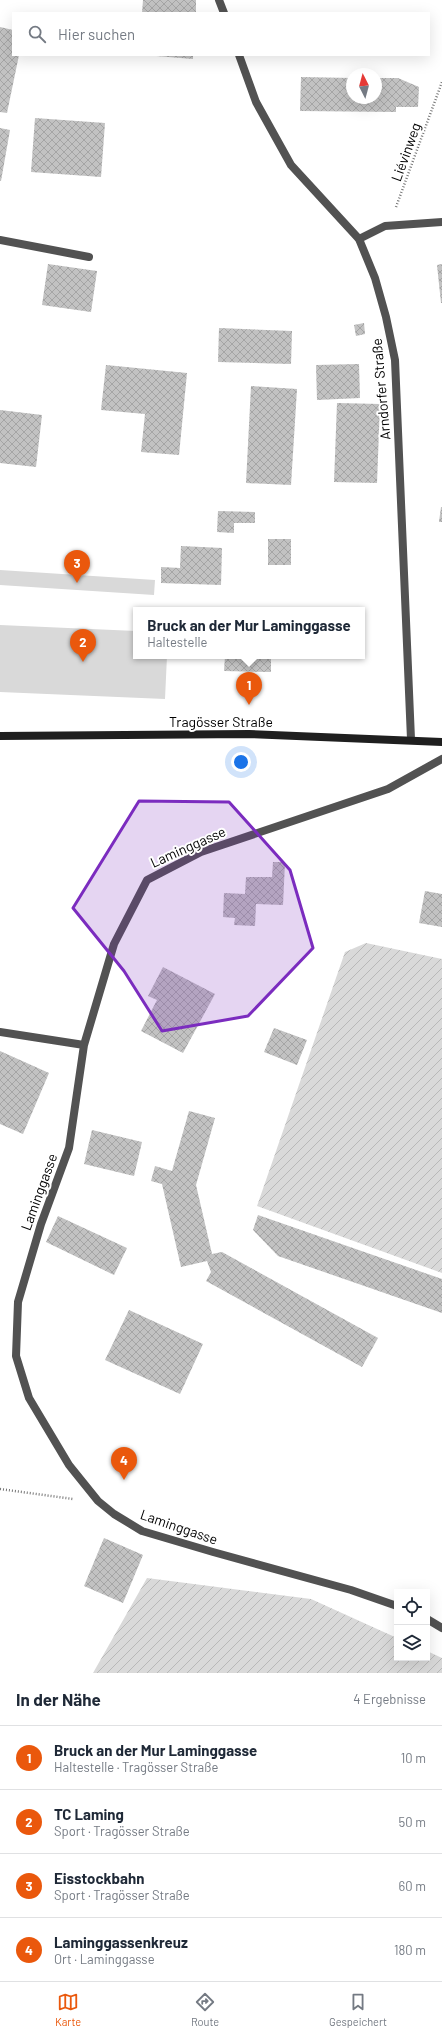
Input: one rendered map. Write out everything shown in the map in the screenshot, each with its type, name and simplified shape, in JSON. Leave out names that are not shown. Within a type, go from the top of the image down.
[{"type":"main road","name":"Tragösser Straße","points":[[0,736],[249,734],[411,739],[442,742]]},
{"type":"street","points":[[220,0],[224,12]]},
{"type":"street","name":"Arndorfer Straße","points":[[239,56],[256,102],[291,165],[359,239],[375,278],[386,317],[395,360],[411,739]]},
{"type":"street","points":[[359,239],[385,226],[442,222]]},
{"type":"street","points":[[0,240],[89,257]]},
{"type":"street","name":"Laminggasse","points":[[394,1605],[344,1588],[142,1531],[114,1514],[98,1501],[69,1465],[29,1398],[16,1356],[18,1302],[41,1224],[69,1148],[84,1045],[114,944],[147,880],[201,852],[388,789],[442,759]]},
{"type":"street","points":[[0,1032],[84,1045]]},
{"type":"street","points":[[430,1621],[442,1628]]},
{"type":"path","name":"Liévinweg","points":[[385,226],[397,206],[442,82]]},
{"type":"path","points":[[0,1489],[61,1499],[98,1501]]},
{"type":"highlighted area","points":[[139,801],[229,802],[290,870],[313,948],[248,1016],[162,1031],[124,971],[73,908]]},
{"type":"shaded area","points":[[0,570],[155,580],[154,595],[0,585]]},
{"type":"shaded area","points":[[0,625],[133,631],[133,659],[167,659],[165,699],[0,692]]},
{"type":"shaded area","points":[[366,943],[442,959],[442,1273],[257,1206],[345,952]]},
{"type":"shaded area","points":[[147,1578],[311,1599],[394,1637],[394,1661],[430,1661],[430,1652],[442,1658],[442,1673],[93,1673]]},
{"type":"building","points":[[143,0],[196,0],[196,12],[142,12]]},
{"type":"building","points":[[0,27],[12,30],[12,56],[19,56],[7,113],[0,112]]},
{"type":"building","points":[[156,56],[193,56],[193,59]]},
{"type":"building","points":[[301,77],[346,78],[346,104],[382,104],[382,78],[398,78],[419,87],[418,107],[396,107],[396,112],[300,111]]},
{"type":"building","points":[[35,118],[105,123],[101,177],[31,172]]},
{"type":"building","points":[[0,128],[10,130],[1,181],[0,181]]},
{"type":"building","points":[[48,264],[97,271],[91,312],[42,305]]},
{"type":"building","points":[[442,264],[442,303],[441,303],[437,265]]},
{"type":"building","points":[[364,323],[365,334],[356,336],[354,325]]},
{"type":"building","points":[[219,328],[292,331],[291,364],[218,362]]},
{"type":"building","points":[[359,364],[360,398],[317,400],[316,365]]},
{"type":"building","points":[[106,365],[187,373],[179,455],[141,452],[145,414],[101,410]]},
{"type":"building","points":[[251,386],[297,389],[291,485],[246,483]]},
{"type":"building","points":[[337,403],[380,404],[377,483],[334,482]]},
{"type":"building","points":[[0,410],[42,415],[36,467],[0,463]]},
{"type":"building","points":[[441,507],[442,522],[439,522]]},
{"type":"building","points":[[218,511],[255,512],[255,523],[234,523],[234,533],[217,532]]},
{"type":"building","points":[[268,539],[291,539],[291,565],[268,565]]},
{"type":"building","points":[[181,546],[222,548],[221,585],[161,583],[161,567],[180,568]]},
{"type":"building","points":[[225,659],[271,659],[271,672],[224,671]]},
{"type":"building","points":[[273,862],[285,862],[283,905],[256,904],[255,926],[234,925],[235,918],[223,917],[224,893],[245,894],[246,877],[272,877]]},
{"type":"building","points":[[425,891],[442,894],[442,927],[419,923]]},
{"type":"building","points":[[163,967],[215,994],[183,1053],[141,1031],[157,1000],[148,996]]},
{"type":"building","points":[[274,1028],[307,1040],[297,1065],[264,1052]]},
{"type":"building","points":[[0,1051],[49,1073],[23,1134],[0,1124]]},
{"type":"building","points":[[189,1111],[215,1118],[196,1185],[212,1254],[222,1252],[378,1338],[362,1367],[206,1281],[211,1272],[207,1261],[181,1267],[162,1184],[151,1181],[155,1166],[172,1171]]},
{"type":"building","points":[[92,1130],[142,1142],[134,1176],[84,1164]]},
{"type":"building","points":[[258,1215],[442,1279],[442,1313],[278,1256],[253,1230]]},
{"type":"building","points":[[58,1216],[127,1248],[114,1275],[46,1242]]},
{"type":"building","points":[[129,1310],[203,1344],[180,1394],[105,1360]]},
{"type":"building","points":[[104,1538],[143,1555],[123,1603],[84,1586]]},
{"type":"place","name":"Eisstockbahn","points":[[77,583]]},
{"type":"place","name":"TC Laming","points":[[83,662]]},
{"type":"place","name":"Bruck an der Mur Laminggasse","points":[[249,705]]},
{"type":"place","name":"Laminggassenkreuz","points":[[124,1480]]}]
